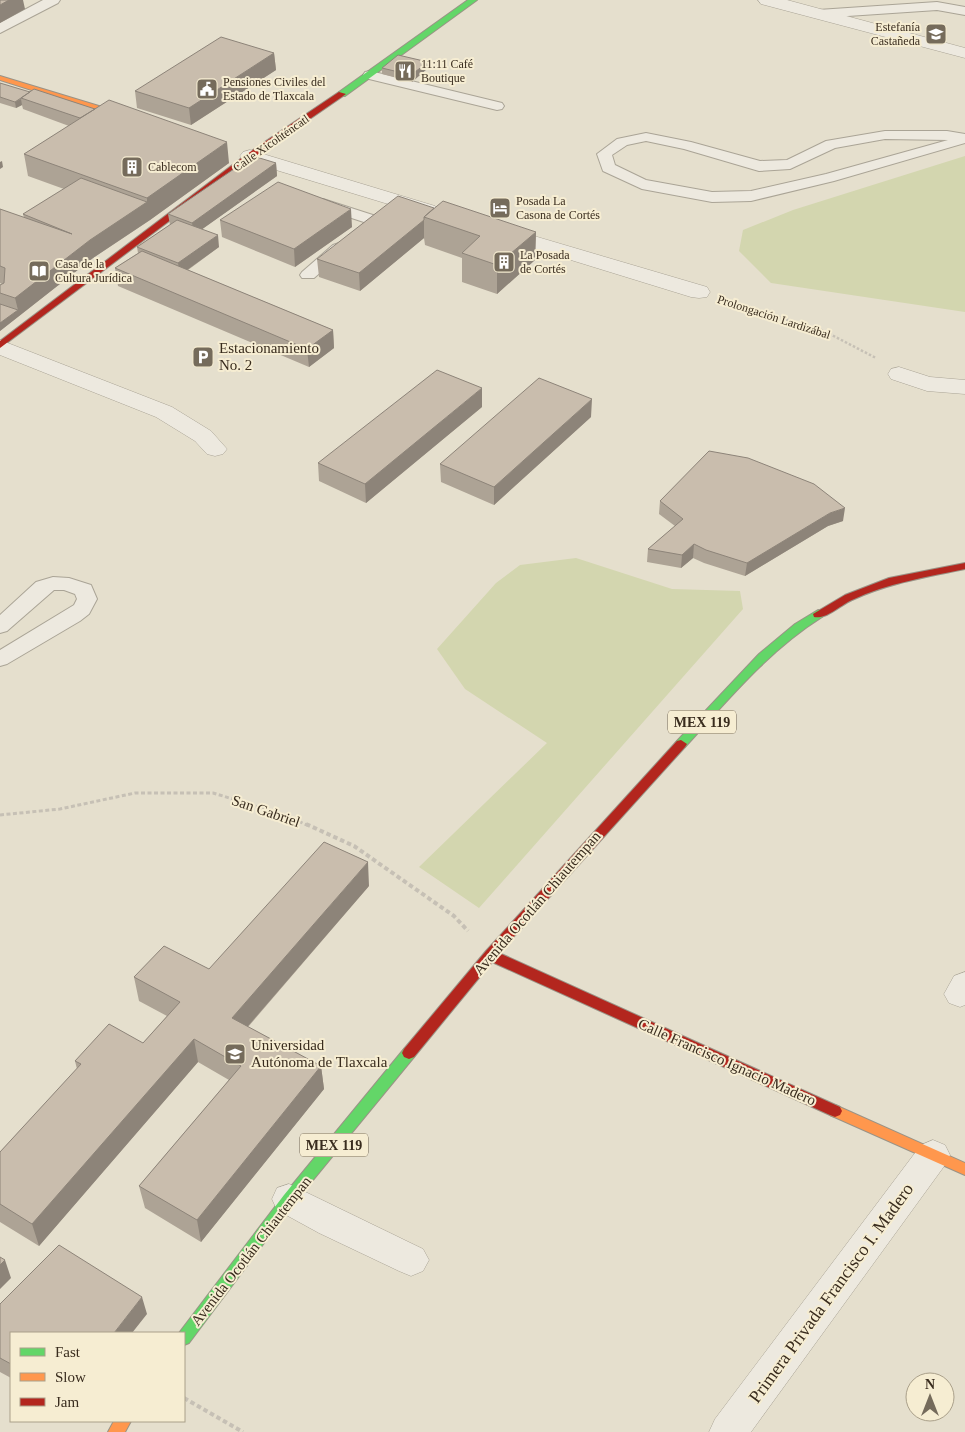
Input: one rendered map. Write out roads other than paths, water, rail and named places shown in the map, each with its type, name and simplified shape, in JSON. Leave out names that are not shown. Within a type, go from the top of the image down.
[{"type":"street","name":"Calle Xicohténcatl","points":[[0,346],[241,153],[370,75],[473,0]]},
{"type":"street","points":[[767,0],[965,53]]},
{"type":"street","points":[[0,78],[140,121]]},
{"type":"street","points":[[241,153],[444,214]]},
{"type":"street","points":[[482,226],[699,292]]},
{"type":"street","points":[[0,346],[164,412],[203,436],[215,449]]},
{"type":"street","points":[[899,374],[927,384],[965,387]]},
{"type":"street","name":"Avenida Ocotlán Chiautempan","points":[[185,1337],[290,1199],[490,955],[639,789],[755,665],[809,618],[849,598],[893,580],[965,566]]},
{"type":"street","name":"Calle Francisco Ignacio Madero","points":[[490,955],[965,1169]]},
{"type":"street","name":"Primera Privada Francisco I. Madero","points":[[728,1432],[933,1155]]},
{"type":"street","points":[[290,1199],[331,1222],[411,1260]]},
{"type":"lane","points":[[0,29],[53,0]]},
{"type":"lane","points":[[818,14],[937,6],[965,10]]},
{"type":"lane","points":[[370,75],[497,106]]},
{"type":"lane","points":[[885,135],[965,138],[947,145],[829,178],[751,196],[712,197],[642,184],[608,168],[604,154],[622,142],[646,137],[686,145],[759,166],[790,164],[831,144],[885,135]]},
{"type":"lane","points":[[308,199],[373,220]]},
{"type":"lane","points":[[308,274],[397,200]]},
{"type":"lane","points":[[0,626],[51,583],[74,586],[84,590],[87,599],[82,609],[0,659]]},
{"type":"place","name":"Estefanía Castañeda","points":[[936,34]]},
{"type":"place","name":"11:11 Café Boutique","points":[[405,71]]},
{"type":"place","name":"Pensiones Civiles del Estado de Tlaxcala","points":[[207,89]]},
{"type":"place","name":"Cablecom","points":[[132,167]]},
{"type":"place","name":"Posada La Casona de Cortés","points":[[500,208]]},
{"type":"place","name":"La Posada de Cortés","points":[[504,262]]},
{"type":"place","name":"Casa de la Cultura Jurídica","points":[[39,271]]},
{"type":"place","name":"Estacionamiento No. 2","points":[[203,357]]},
{"type":"place","name":"Universidad Autónoma de Tlaxcala","points":[[235,1054]]}]
